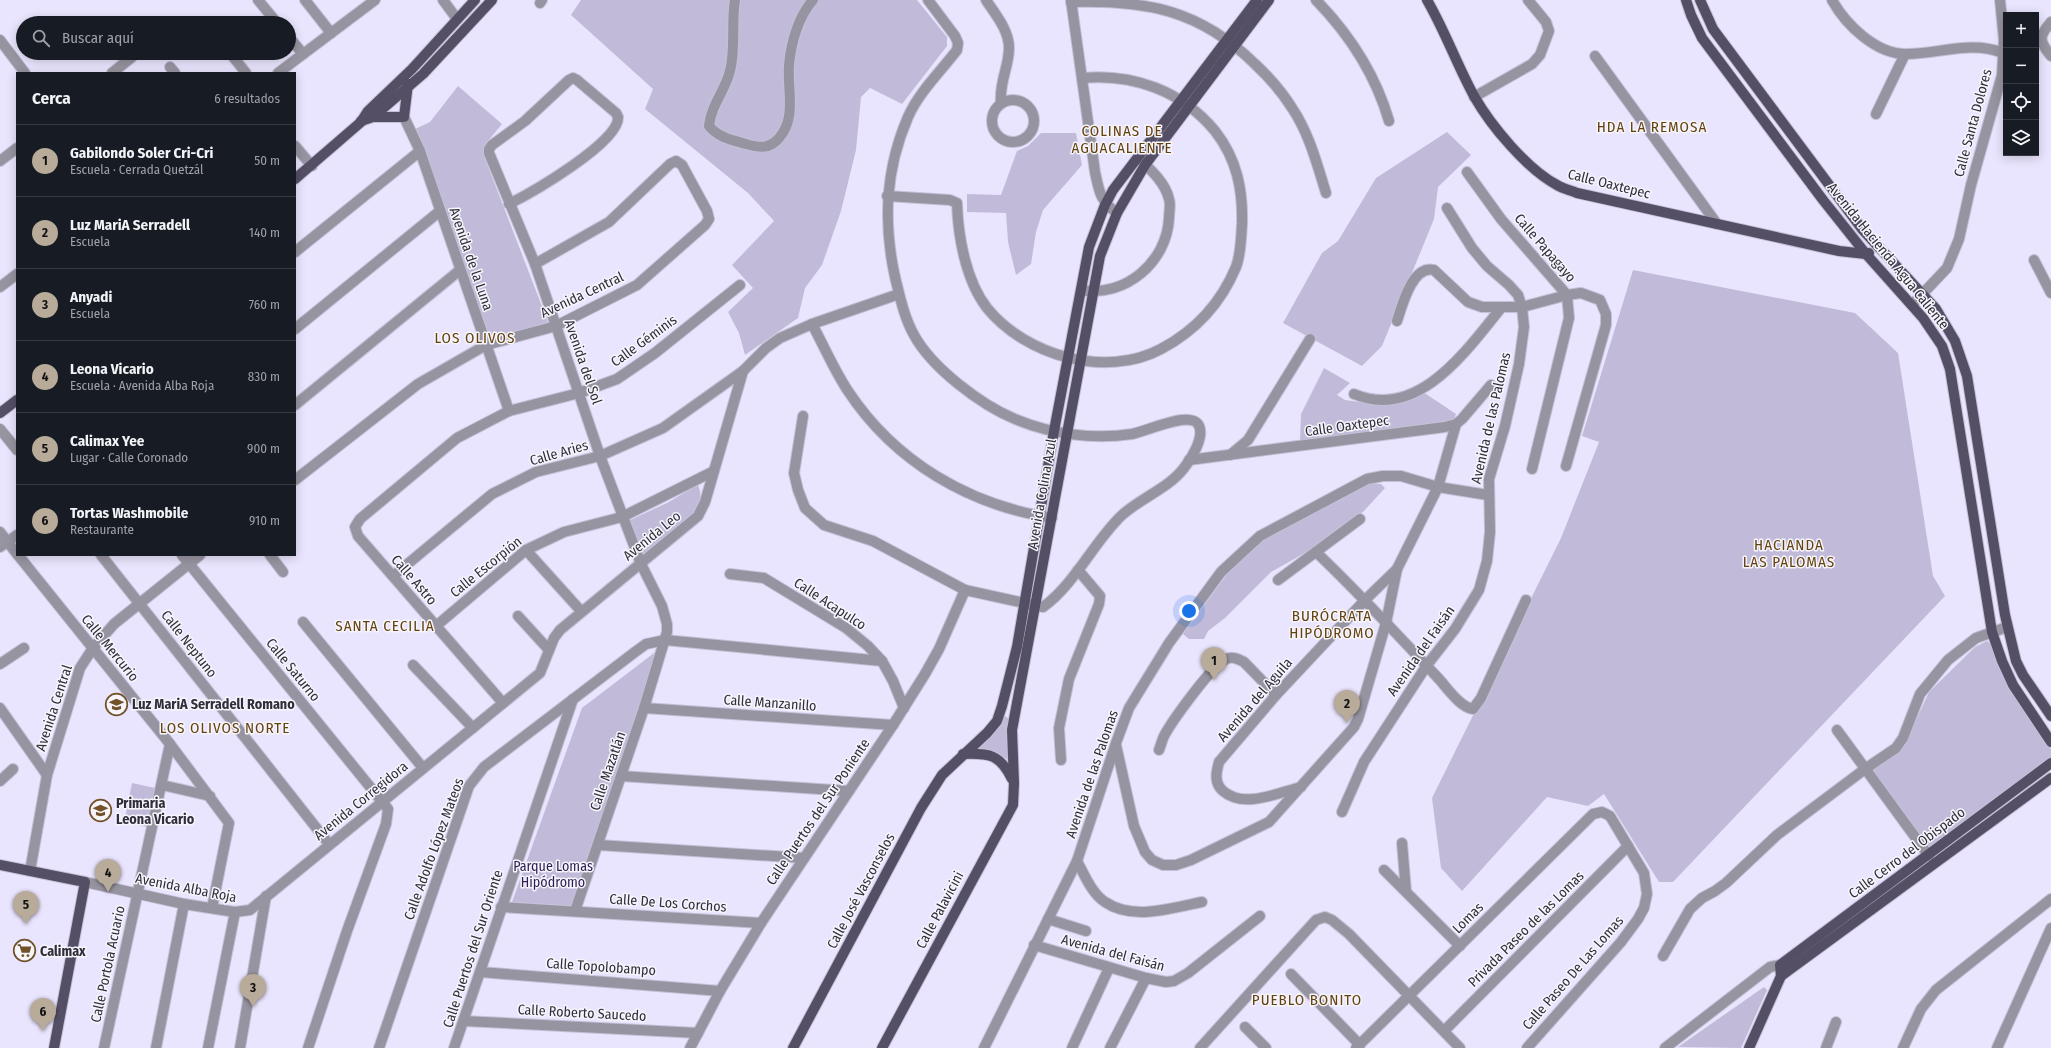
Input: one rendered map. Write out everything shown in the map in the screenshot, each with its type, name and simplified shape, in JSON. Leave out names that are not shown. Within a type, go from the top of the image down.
[{"type":"main road","points":[[296,178],[312,166],[406,82],[457,18],[475,0]]},
{"type":"main road","points":[[406,82],[423,74],[492,0]]},
{"type":"main road","points":[[1231,42],[1257,0]]},
{"type":"main road","points":[[1142,161],[1231,42],[1269,0]]},
{"type":"main road","name":"Calle Oaxtepec","points":[[1426,0],[1438,20],[1474,97],[1502,135],[1528,164],[1557,186],[1577,193],[1839,251],[1866,254]]},
{"type":"main road","name":"Avenida Hacienda Agua Caliente","points":[[1686,0],[1691,16],[1702,38],[1823,200],[1866,254],[1912,305],[1942,346],[1950,369],[1992,632],[2002,661],[2013,685],[2051,742]]},
{"type":"main road","name":"Avenida Hacienda Agua Caliente","points":[[1700,0],[1706,16],[1720,39],[1878,248],[1923,295],[1945,323],[1955,341],[1967,376],[2007,627],[2013,651],[2023,675],[2051,716]]},
{"type":"main road","points":[[371,114],[404,117],[406,82]]},
{"type":"main road","name":"Avenida Colina Azul","points":[[963,754],[987,733],[997,721],[1014,661],[1054,431],[1089,247],[1105,205],[1113,190],[1142,161]]},
{"type":"main road","name":"Avenida Colina Azul","points":[[1014,783],[1012,730],[1100,256],[1117,213],[1142,161]]},
{"type":"main road","points":[[1866,254],[1878,248]]},
{"type":"main road","points":[[0,413],[16,401]]},
{"type":"main road","points":[[963,754],[979,753],[993,756],[1005,764],[1014,783]]},
{"type":"main road","name":"Calle José Vasconselos","points":[[793,1048],[921,808],[942,775],[963,754]]},
{"type":"main road","name":"Calle Cerro del Obispado","points":[[1784,970],[1929,856],[2051,763]]},
{"type":"main road","name":"Calle Cerro del Obispado","points":[[1784,970],[2051,778]]},
{"type":"main road","name":"Calle Palavicini","points":[[882,1048],[1012,806],[1014,783]]},
{"type":"main road","name":"Avenida Alba Roja","points":[[0,865],[85,882]]},
{"type":"main road","points":[[54,1048],[85,882]]},
{"type":"main road","points":[[1749,1048],[1784,970]]},
{"type":"street","points":[[258,0],[271,16]]},
{"type":"street","points":[[305,0],[331,33]]},
{"type":"street","points":[[296,59],[375,0]]},
{"type":"street","points":[[443,0],[457,18]]},
{"type":"street","points":[[735,0],[732,17],[732,60],[730,73],[710,114],[709,126],[715,134],[757,148],[773,145],[786,131],[790,114],[789,65],[799,21],[812,0]]},
{"type":"street","points":[[803,416],[794,473],[798,490],[805,508],[824,525],[873,541],[964,590],[1043,607],[1048,604],[1078,570],[1120,517],[1175,478],[1189,460],[1200,438],[1200,430],[1197,423],[1190,419],[1181,418],[1161,426],[1130,434],[1067,434],[1016,419],[991,407],[967,391],[941,368],[916,338],[907,321],[899,294],[888,245],[887,196],[892,165],[908,115],[957,50],[958,43],[955,36],[928,0]]},
{"type":"street","points":[[986,0],[1004,28],[1008,39],[1009,48],[1000,93],[1001,103],[993,114],[994,128],[997,134],[1009,141],[1022,140],[1028,136],[1034,123],[1032,110],[1027,105],[1014,100],[1001,103]]},
{"type":"street","points":[[1316,0],[1349,40],[1370,72],[1378,88],[1389,121]]},
{"type":"street","points":[[1474,97],[1532,64],[1540,55],[1549,31],[1546,22],[1528,0]]},
{"type":"street","name":"Calle Santa Dolores","points":[[1832,0],[1838,11],[1853,28],[1870,41],[1888,50],[1905,54],[1974,46],[1991,48],[2003,53],[2002,75],[1971,185],[1959,239],[1947,268],[1912,305]]},
{"type":"street","points":[[2000,0],[2003,53]]},
{"type":"street","points":[[1117,213],[1105,205],[1095,172],[1071,1],[1118,2],[1157,7],[1199,21],[1231,42],[1268,76],[1293,108],[1312,148],[1326,193]]},
{"type":"street","points":[[2051,22],[2041,38],[2042,44],[2051,56]]},
{"type":"street","points":[[0,40],[24,72]]},
{"type":"street","points":[[296,46],[303,54]]},
{"type":"street","points":[[1876,114],[1905,54]]},
{"type":"street","points":[[1595,56],[1717,224]]},
{"type":"street","points":[[113,72],[128,60]]},
{"type":"street","points":[[236,60],[245,72]]},
{"type":"street","points":[[279,72],[295,60]]},
{"type":"street","points":[[887,196],[950,200],[957,203],[962,254],[986,306],[1002,323],[1021,339],[1038,348],[1068,358],[1100,362],[1137,358],[1160,350],[1190,330],[1209,312],[1224,290],[1236,265],[1241,238],[1242,209],[1239,181],[1234,161],[1214,131],[1185,103],[1139,82],[1121,78],[1097,76],[1082,78]]},
{"type":"street","name":"Avenida del Sol","points":[[509,204],[531,193],[582,159],[601,143],[617,126],[618,117],[616,113],[573,78],[525,121],[489,148],[489,153],[509,204],[535,264],[622,517],[641,564],[665,616],[667,632],[665,640]]},
{"type":"street","name":"Avenida de la Luna","points":[[404,117],[420,151],[509,411]]},
{"type":"street","points":[[296,147],[312,166]]},
{"type":"street","points":[[0,162],[16,149]]},
{"type":"street","points":[[296,251],[420,151]]},
{"type":"street","name":"Avenida Central","points":[[296,478],[418,384],[486,345],[556,326],[637,285],[705,225],[709,219],[696,189],[682,166],[676,161],[670,164],[609,222],[535,264]]},
{"type":"street","points":[[1081,290],[1100,292],[1126,284],[1148,268],[1161,250],[1168,229],[1169,199],[1159,178],[1142,161]]},
{"type":"street","name":"Calle Papagayo","points":[[1467,172],[1501,219],[1567,295],[1569,318],[1532,469]]},
{"type":"street","points":[[1447,208],[1472,248],[1487,266],[1510,285],[1518,295],[1522,307]]},
{"type":"street","points":[[296,328],[440,211]]},
{"type":"street","points":[[2034,260],[2051,293]]},
{"type":"street","points":[[1397,321],[1406,294],[1414,281],[1425,270],[1429,269],[1434,270],[1473,305],[1501,308],[1522,307],[1567,295],[1581,293],[1600,300],[1606,314],[1606,325],[1566,466]]},
{"type":"street","points":[[296,404],[460,270]]},
{"type":"street","points":[[0,288],[16,275]]},
{"type":"street","name":"Calle Géminis","points":[[355,527],[360,519],[457,438],[509,411],[579,393],[617,379],[655,353],[740,285]]},
{"type":"street","name":"Calle Aries","points":[[393,576],[492,494],[536,472],[600,456],[663,428],[743,371],[766,348],[795,330],[899,294]]},
{"type":"street","name":"Avenida de las Palomas","points":[[984,1048],[1077,861],[1129,708],[1169,643],[1221,572],[1260,536],[1367,480],[1382,476],[1401,476],[1438,487],[1488,495],[1489,479],[1505,426],[1519,364],[1524,327],[1522,307]]},
{"type":"street","points":[[1354,394],[1371,400],[1411,396],[1420,391],[1446,372],[1478,337],[1501,308]]},
{"type":"street","points":[[812,324],[848,391],[875,426],[906,456],[958,490],[992,504],[1052,518]]},
{"type":"street","points":[[1228,456],[1248,440],[1310,339]]},
{"type":"street","name":"Avenida Leo","points":[[503,703],[540,673],[560,630],[581,611],[641,564],[698,516],[704,502],[743,371]]},
{"type":"street","points":[[1456,424],[1491,385]]},
{"type":"street","name":"Calle Oaxtepec","points":[[1189,460],[1228,456],[1456,424]]},
{"type":"street","name":"Avenida del Aguila","points":[[1116,743],[1134,826],[1145,852],[1152,860],[1163,865],[1176,865],[1191,860],[1269,822],[1356,723],[1386,623],[1397,568],[1438,487],[1456,424]]},
{"type":"street","points":[[0,429],[16,449]]},
{"type":"street","name":"Calle Escorpión","points":[[436,626],[526,550],[564,532],[622,517],[712,472]]},
{"type":"street","name":"Avenida del Faisán","points":[[1342,812],[1364,762],[1427,665],[1455,630],[1479,590],[1487,561],[1490,532],[1488,495]]},
{"type":"street","points":[[1278,580],[1360,519]]},
{"type":"street","name":"Calle Astro","points":[[355,527],[358,536],[503,703]]},
{"type":"street","name":"Calle Mercurio","points":[[0,532],[4,544],[16,553]]},
{"type":"street","points":[[4,544],[16,536]]},
{"type":"street","points":[[526,550],[581,611]]},
{"type":"street","points":[[1316,552],[1366,599],[1386,623],[1461,703],[1468,708],[1473,709],[1481,698],[1526,600]]},
{"type":"street","name":"Calle Mercurio","points":[[19,556],[170,744],[229,823],[212,908]]},
{"type":"street","name":"Calle Neptuno","points":[[102,556],[329,844]]},
{"type":"street","name":"Calle Saturno","points":[[183,556],[383,802]]},
{"type":"street","name":"Avenida Central","points":[[30,871],[48,775],[80,668],[92,648],[114,624],[199,556]]},
{"type":"street","points":[[271,556],[283,572]]},
{"type":"street","name":"Avenida del Aguila","points":[[1301,787],[1255,799],[1240,799],[1229,796],[1218,787],[1215,775],[1219,762],[1276,695],[1397,568]]},
{"type":"street","points":[[1061,760],[1059,728],[1069,679],[1099,604],[1100,596],[1078,570]]},
{"type":"street","name":"Calle Acapulco","points":[[730,574],[764,578],[846,628],[882,660],[893,681],[904,708]]},
{"type":"street","name":"Calle Puertos del Sur Poniente","points":[[690,1048],[720,991],[761,923],[904,708],[938,649],[964,590]]},
{"type":"street","points":[[518,616],[550,650]]},
{"type":"street","points":[[303,622],[423,768]]},
{"type":"street","points":[[1663,956],[1690,909],[1702,898],[1715,892],[1777,835],[1865,769],[1896,748],[1904,738],[1920,694],[1943,665],[1976,638],[2007,627]]},
{"type":"street","name":"Calle Adolfo López Mateos","points":[[379,1048],[469,786],[484,767],[646,644],[665,640],[882,660]]},
{"type":"street","name":"Calle Mazatlán","points":[[575,911],[644,708],[665,640]]},
{"type":"street","points":[[0,664],[24,648]]},
{"type":"street","points":[[1159,750],[1164,736],[1173,721],[1206,678],[1222,661],[1227,658],[1238,659],[1244,662],[1276,695]]},
{"type":"street","points":[[413,665],[473,728]]},
{"type":"street","name":"Calle Puertos del Sur Oriente","points":[[454,1048],[573,699]]},
{"type":"street","name":"Avenida Corregidora","points":[[250,910],[503,703]]},
{"type":"street","points":[[0,708],[48,775]]},
{"type":"street","name":"Calle Manzanillo","points":[[644,708],[893,725]]},
{"type":"street","points":[[1836,730],[1929,856]]},
{"type":"street","name":"Calle Portola Acuario","points":[[104,1048],[170,744]]},
{"type":"street","points":[[0,781],[13,769]]},
{"type":"street","points":[[621,776],[849,791]]},
{"type":"street","points":[[162,785],[210,796]]},
{"type":"street","points":[[308,1048],[347,931],[388,818],[388,809],[383,802]]},
{"type":"street","name":"Calle Paseo De Las Lomas","points":[[1527,1048],[1621,942],[1644,908],[1647,894],[1647,883],[1644,873],[1610,816],[1602,812]]},
{"type":"street","name":"Lomas","points":[[1358,1046],[1593,814],[1602,812]]},
{"type":"street","points":[[1402,843],[1406,891]]},
{"type":"street","points":[[598,845],[804,858]]},
{"type":"street","name":"Privada Paseo de las Lomas","points":[[1444,1031],[1628,846]]},
{"type":"street","points":[[1077,861],[1091,886],[1104,902],[1124,911],[1150,911],[1202,902]]},
{"type":"street","points":[[1384,870],[1460,946]]},
{"type":"street","name":"Avenida Alba Roja","points":[[85,882],[184,904],[235,912],[250,910]]},
{"type":"street","points":[[240,1048],[266,896]]},
{"type":"street","points":[[1903,1048],[1921,1009],[1928,998],[2051,899]]},
{"type":"street","points":[[156,1048],[184,904]]},
{"type":"street","name":"Calle De Los Corchos","points":[[501,907],[761,923]]},
{"type":"street","points":[[208,1048],[235,912]]},
{"type":"street","name":"Avenida del Faisán","points":[[1034,945],[1160,982],[1174,981],[1188,973],[1260,916]]},
{"type":"street","points":[[1200,1048],[1316,920],[1325,917],[1332,920],[1348,934],[1460,1048]]},
{"type":"street","points":[[1048,919],[1086,931]]},
{"type":"street","points":[[1997,1048],[2051,928]]},
{"type":"street","name":"Calle Cerro del Obispado","points":[[1665,1048],[1770,967],[1784,970]]},
{"type":"street","points":[[1072,1048],[1109,968]]},
{"type":"street","name":"Calle Topolobampo","points":[[480,972],[720,991]]},
{"type":"street","points":[[1291,974],[1358,1046]]},
{"type":"street","points":[[1110,1048],[1146,978]]},
{"type":"street","name":"Calle Roberto Saucedo","points":[[464,1021],[698,1033]]},
{"type":"street","points":[[1826,1048],[1836,1022]]},
{"type":"street","points":[[1245,1026],[1266,1048]]},
{"type":"green space","points":[[581,0],[917,0],[947,37],[947,46],[902,104],[870,88],[861,97],[856,150],[841,211],[822,265],[805,288],[798,318],[745,355],[739,333],[728,312],[753,288],[732,265],[774,221],[748,193],[645,109],[653,89],[571,15]]},
{"type":"green space","points":[[458,86],[502,124],[484,146],[483,153],[548,322],[489,340],[415,129],[430,122]]},
{"type":"green space","points":[[1447,132],[1471,155],[1438,187],[1434,219],[1382,346],[1362,366],[1283,323],[1322,253],[1338,241],[1376,178]]},
{"type":"green space","points":[[1041,133],[1076,133],[1082,165],[1043,210],[1036,232],[1031,264],[1016,275],[1008,242],[1006,213],[967,212],[967,194],[1001,195],[1017,151],[1028,146]]},
{"type":"green space","points":[[1633,270],[1855,313],[1898,353],[1933,576],[1945,596],[1673,882],[1659,882],[1604,794],[1588,806],[1547,797],[1462,891],[1441,868],[1432,798],[1561,538],[1599,442],[1582,436]]},
{"type":"green space","points":[[1324,368],[1350,383],[1337,395],[1345,400],[1366,403],[1403,401],[1423,392],[1456,414],[1454,419],[1448,421],[1300,442],[1301,414]]},
{"type":"green space","points":[[1372,483],[1381,484],[1385,488],[1364,511],[1312,549],[1271,572],[1225,618],[1208,631],[1204,639],[1189,639],[1183,634],[1238,559],[1260,536],[1342,499],[1361,485]]},
{"type":"green space","points":[[698,484],[700,491],[700,504],[697,511],[642,559],[630,520],[669,502]]},
{"type":"green space","points":[[1987,641],[1993,646],[2051,749],[2051,762],[1931,852],[1872,769],[1903,748],[1929,692],[1975,647]]},
{"type":"green space","name":"Parque Lomas Hipódromo","points":[[658,650],[573,906],[512,902],[582,708]]},
{"type":"green space","points":[[1005,716],[1009,719],[1007,740],[1009,760],[993,752],[976,748],[998,727]]},
{"type":"green space","points":[[132,783],[155,788],[148,827],[124,823]]},
{"type":"green space","points":[[1764,987],[1767,990],[1741,1048],[1678,1047]]},
{"type":"place","name":"Gabilondo Soler Cri-Cri","points":[[1214,680]]},
{"type":"place","name":"Luz MariA Serradell Romano","points":[[116,704]]},
{"type":"place","name":"Luz MariA Serradell","points":[[1347,723]]},
{"type":"place","name":"Primaria Leona Vicario","points":[[101,811]]},
{"type":"place","name":"Leona Vicario","points":[[108,892]]},
{"type":"place","name":"Calimax Yee","points":[[26,924]]},
{"type":"place","name":"Calimax","points":[[24,951]]},
{"type":"place","name":"Anyadi","points":[[253,1007]]},
{"type":"place","name":"Tortas Washmobile","points":[[43,1031]]},
{"type":"district","name":"HDA LA REMOSA","points":[[1652,127]]},
{"type":"district","name":"COLINAS DE AGUACALIENTE","points":[[1122,140]]},
{"type":"district","name":"LOS OLIVOS","points":[[475,338]]},
{"type":"district","name":"HACIANDA LAS PALOMAS","points":[[1789,554]]},
{"type":"district","name":"BURÓCRATA HIPÓDROMO","points":[[1332,624]]},
{"type":"district","name":"SANTA CECILIA","points":[[385,626]]},
{"type":"district","name":"LOS OLIVOS NORTE","points":[[225,728]]},
{"type":"district","name":"PUEBLO BONITO","points":[[1307,1000]]}]
